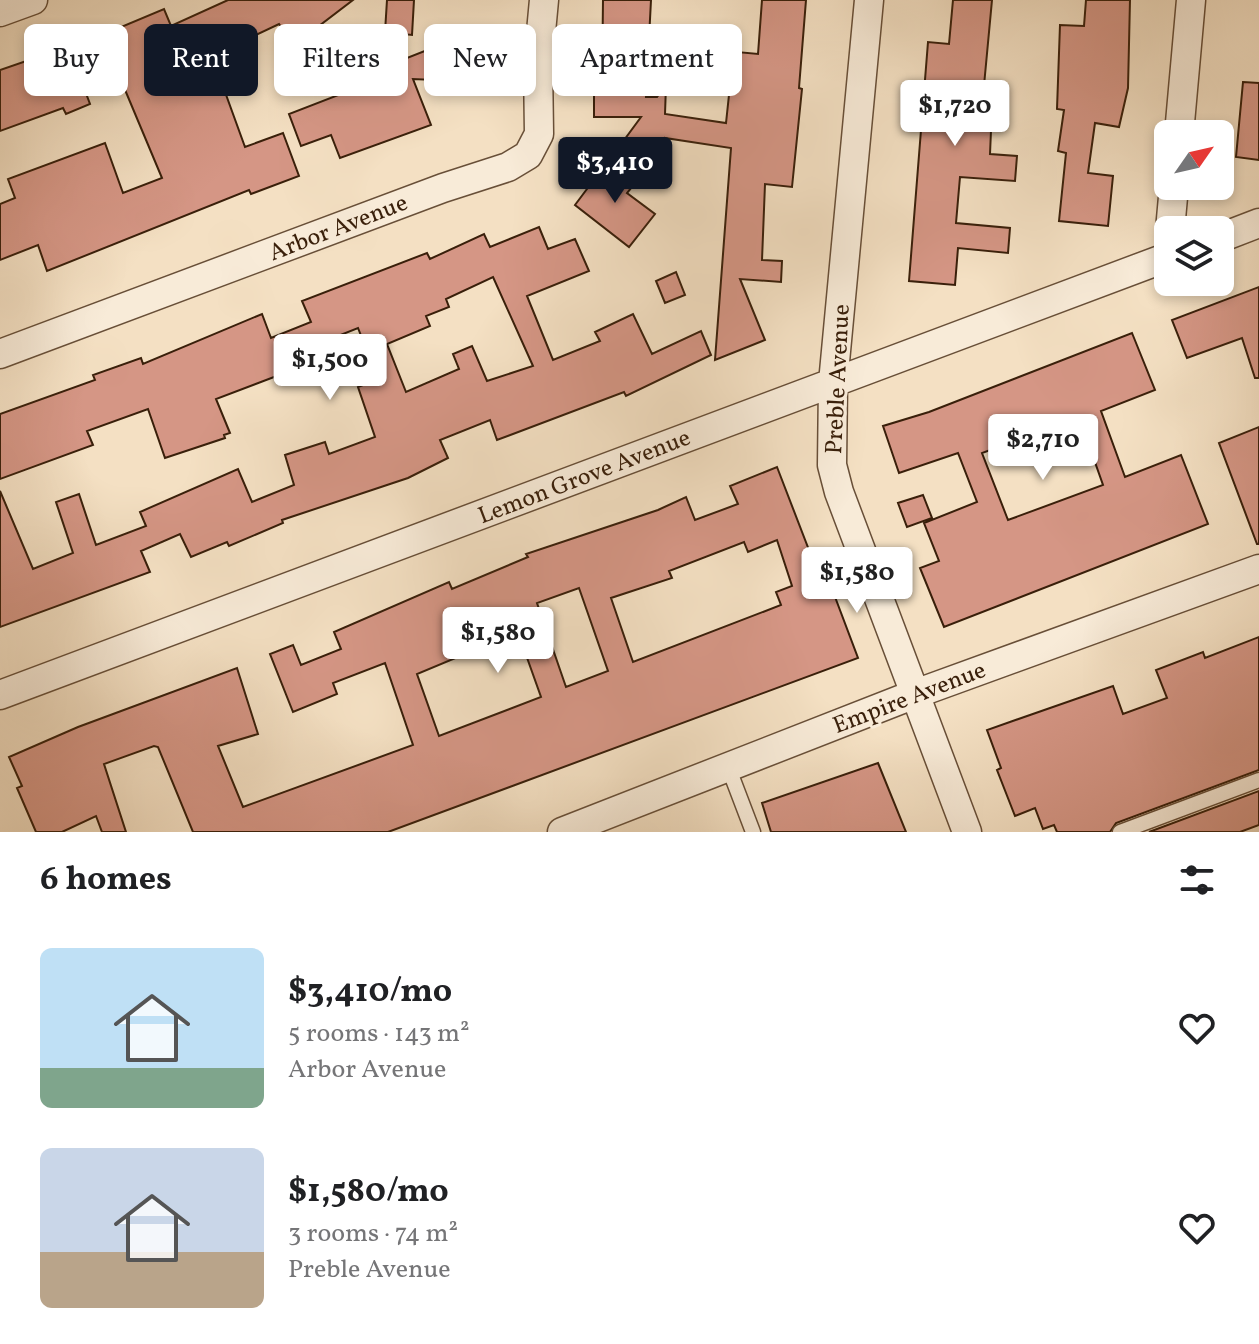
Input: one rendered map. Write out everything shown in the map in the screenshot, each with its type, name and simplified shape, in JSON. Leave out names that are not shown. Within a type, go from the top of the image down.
[{"type":"street","points":[[0,12],[33,0]]},
{"type":"street","name":"Arbor Avenue","points":[[0,354],[443,188],[508,167],[528,155],[539,134],[538,64],[544,0]]},
{"type":"street","name":"Preble Avenue","points":[[869,0],[833,383],[832,465],[839,492],[967,832]]},
{"type":"street","points":[[1180,120],[1191,0]]},
{"type":"street","points":[[1234,233],[1259,223]]},
{"type":"street","name":"Lemon Grove Avenue","points":[[0,695],[1154,263]]},
{"type":"street","name":"Empire Avenue","points":[[562,832],[915,694],[1259,569]]},
{"type":"lane","points":[[729,769],[753,832]]},
{"type":"lane","points":[[1120,832],[1259,780]]},
{"type":"building","points":[[228,0],[353,0],[322,24],[274,24],[258,34],[258,24],[175,24]]},
{"type":"building","points":[[387,0],[414,0],[412,35],[408,35],[408,24],[386,24]]},
{"type":"building","points":[[603,0],[651,0],[650,24],[603,24]]},
{"type":"building","points":[[762,0],[806,0],[799,88],[802,89],[792,187],[765,184],[762,260],[782,261],[781,282],[740,279],[765,340],[715,360],[731,148],[665,138],[665,147],[619,147],[641,117],[594,117],[594,96],[666,96],[665,114],[726,123],[729,96],[742,96],[742,52],[758,54]]},
{"type":"building","points":[[953,0],[992,0],[982,107],[992,107],[990,154],[1017,156],[1015,181],[960,177],[956,223],[1010,228],[1008,253],[958,248],[955,285],[909,281],[928,42],[949,44]]},
{"type":"building","points":[[1086,0],[1130,0],[1128,88],[1119,127],[1095,123],[1088,173],[1113,176],[1108,226],[1059,221],[1066,153],[1058,151],[1064,110],[1057,109],[1060,25],[1084,26]]},
{"type":"building","points":[[164,9],[170,24],[144,24],[144,96],[227,96],[245,147],[283,133],[299,176],[251,194],[249,190],[47,271],[38,245],[0,260],[0,204],[15,198],[8,179],[105,143],[123,193],[162,178],[128,96],[128,24]]},
{"type":"building","points":[[424,51],[424,79],[413,79],[431,125],[340,158],[331,135],[301,146],[289,114],[336,96],[408,96],[408,58]]},
{"type":"building","points":[[24,62],[24,96],[87,96],[90,104],[66,114],[63,108],[0,131],[0,70]]},
{"type":"building","points":[[1243,82],[1259,83],[1259,160],[1236,157]]},
{"type":"building","points":[[608,161],[636,182],[627,193],[655,214],[629,247],[575,205]]},
{"type":"building","points":[[539,227],[548,249],[575,239],[589,271],[527,296],[553,360],[600,341],[595,332],[633,314],[652,354],[701,331],[711,355],[626,396],[624,392],[497,440],[490,420],[440,440],[448,458],[408,478],[282,520],[283,523],[229,546],[227,542],[191,557],[180,534],[141,551],[150,572],[0,627],[0,491],[33,569],[73,553],[56,502],[79,494],[96,545],[146,526],[140,512],[238,469],[252,502],[294,485],[285,455],[325,442],[329,454],[375,437],[358,387],[378,379],[358,328],[305,349],[311,363],[216,399],[230,433],[224,435],[225,438],[165,458],[148,409],[87,431],[93,445],[0,479],[0,414],[95,380],[93,375],[141,358],[143,364],[262,314],[271,338],[311,322],[302,301],[427,253],[430,259],[484,234],[490,247]],"holes":[[[493,277],[533,366],[487,381],[472,346],[453,354],[459,369],[406,392],[387,344],[430,326],[426,316],[449,307],[446,299]]]},
{"type":"building","points":[[676,272],[685,295],[665,303],[656,281]]},
{"type":"building","points":[[1259,287],[1259,378],[1255,378],[1242,338],[1187,358],[1172,320]]},
{"type":"building","points":[[1132,333],[1155,390],[1101,411],[1125,477],[1181,455],[1208,524],[944,627],[920,568],[939,561],[924,523],[977,502],[958,453],[899,473],[883,426],[929,412]],"holes":[[[1079,417],[1103,485],[1008,520],[982,453]]]},
{"type":"building","points":[[1259,427],[1259,544],[1257,544],[1219,443]]},
{"type":"building","points":[[777,467],[819,576],[826,573],[858,658],[388,832],[193,832],[158,747],[154,746],[104,764],[126,832],[102,832],[96,816],[62,832],[36,832],[17,788],[22,786],[9,757],[78,727],[237,668],[258,734],[218,746],[243,807],[413,745],[385,663],[333,683],[337,694],[293,712],[270,654],[293,645],[301,665],[341,649],[334,632],[449,582],[452,589],[528,557],[526,554],[658,510],[686,497],[695,520],[738,504],[730,486]],"holes":[[[777,540],[792,586],[776,592],[781,605],[633,662],[611,598],[672,578],[669,571],[744,542],[748,552]],[[579,588],[608,671],[566,687],[537,603]],[[515,624],[541,697],[439,736],[417,674],[458,657],[454,646]]]},
{"type":"building","points":[[923,495],[932,518],[907,527],[898,503]]},
{"type":"building","points":[[1259,637],[1259,770],[1116,823],[1110,832],[1057,832],[1054,825],[1043,829],[1035,808],[1015,816],[997,770],[1001,768],[987,730],[1113,686],[1123,714],[1167,698],[1156,670],[1203,652],[1205,658]]},
{"type":"building","points":[[878,763],[906,832],[771,832],[762,803]]},
{"type":"building","points":[[1259,791],[1259,825],[1240,832],[1149,832]]}]
